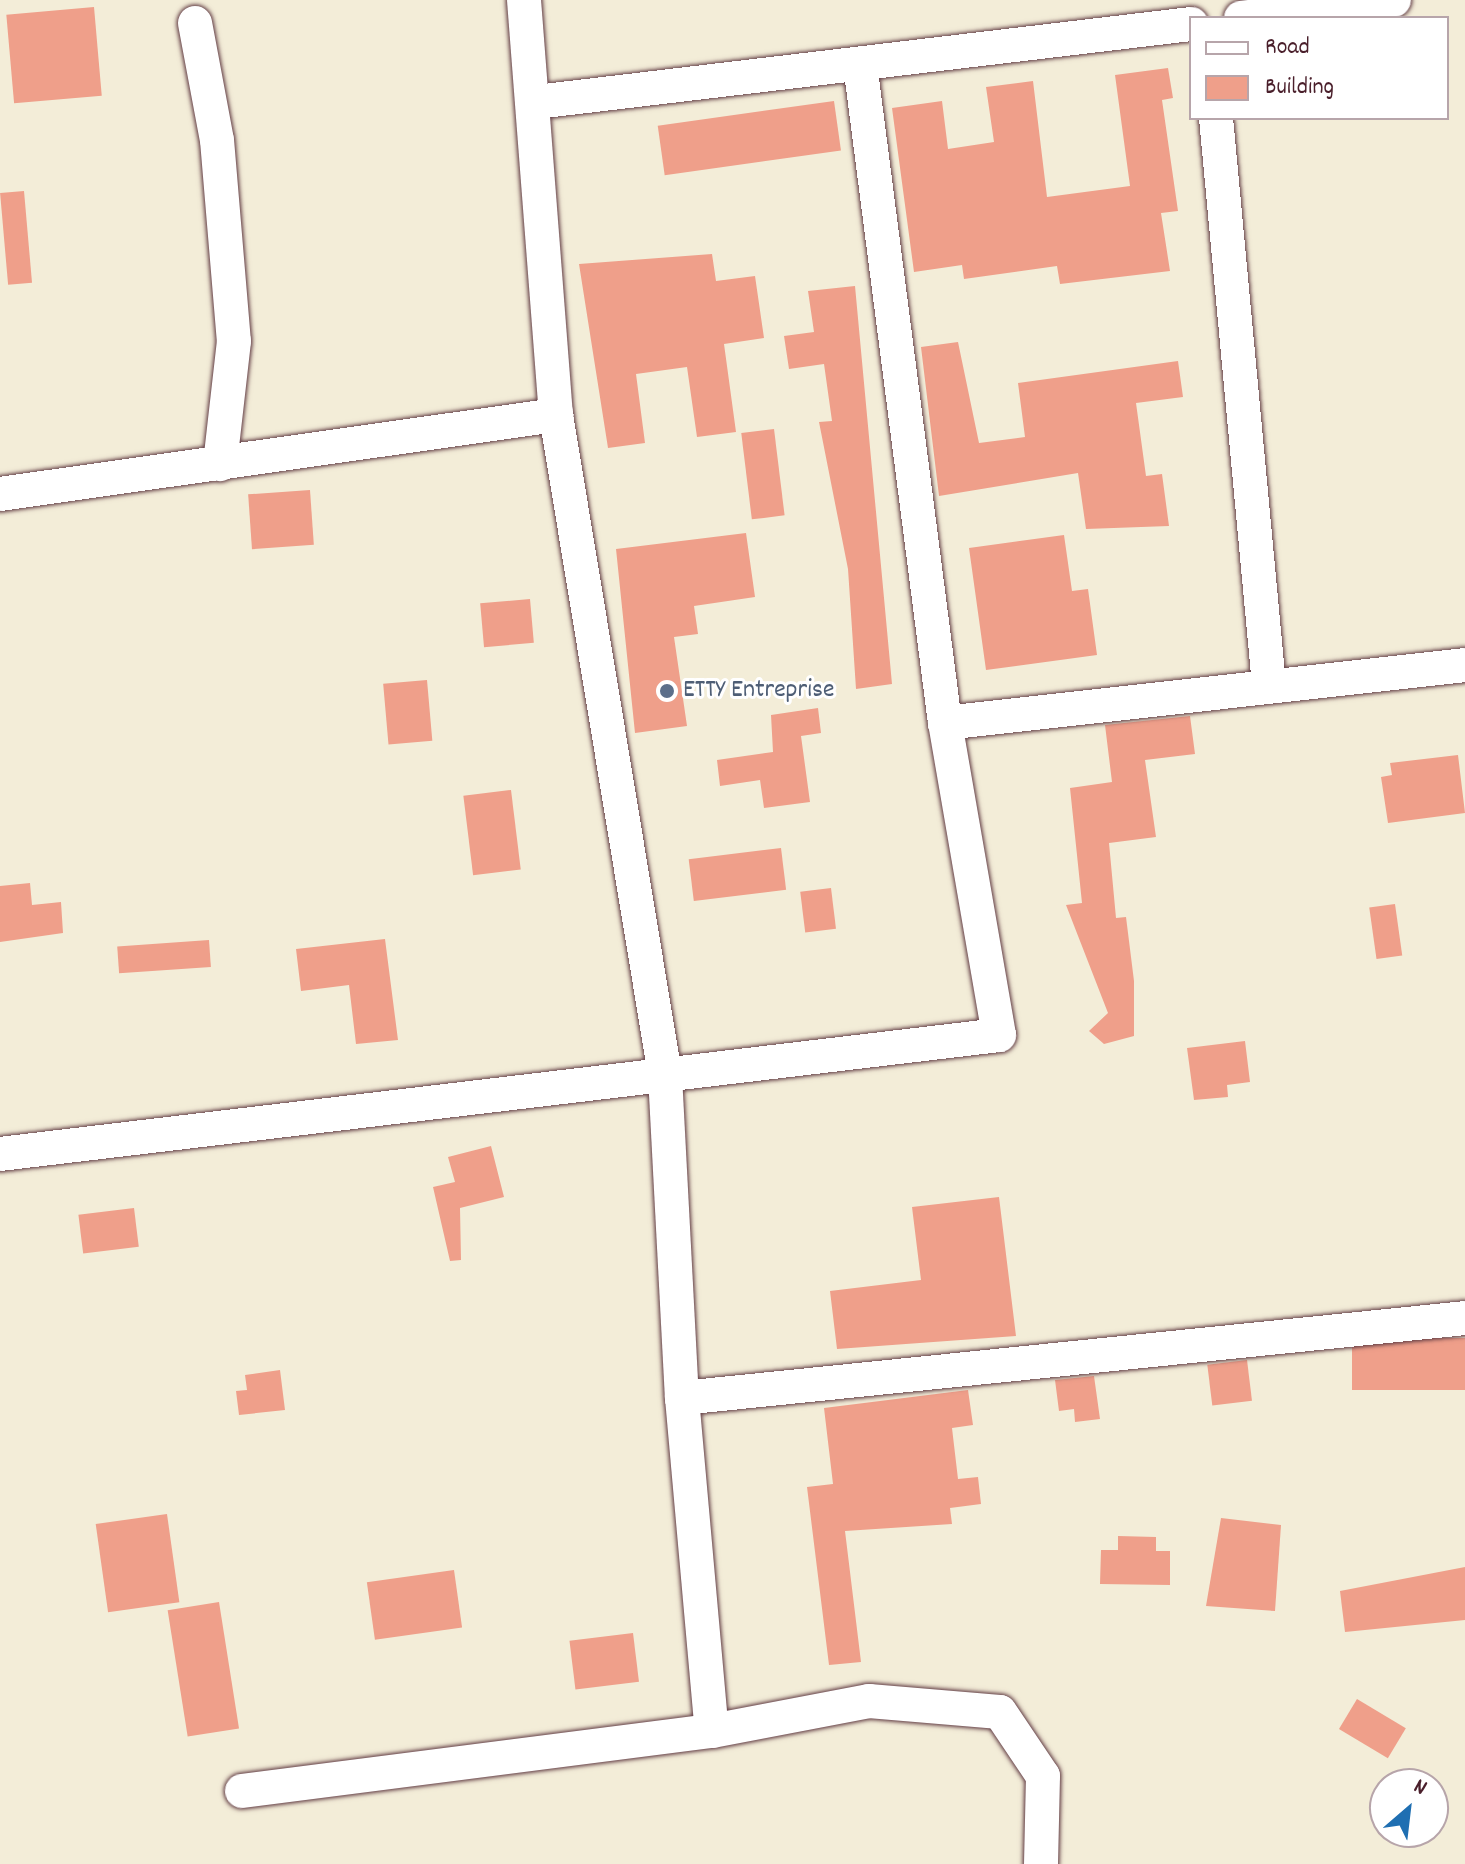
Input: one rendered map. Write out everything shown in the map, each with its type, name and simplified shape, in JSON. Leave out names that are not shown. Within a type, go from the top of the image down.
[{"type":"street","points":[[524,0],[536,102],[556,415],[665,1075],[682,1398],[712,1731]]},
{"type":"street","points":[[1258,16],[1394,0]]},
{"type":"street","points":[[195,23],[217,140],[234,341],[220,464]]},
{"type":"street","points":[[536,102],[1189,24]]},
{"type":"street","points":[[0,1154],[999,1035],[945,723],[860,64]]},
{"type":"street","points":[[1216,120],[1269,685]]},
{"type":"street","points":[[0,494],[556,415]]},
{"type":"street","points":[[945,723],[1465,665]]},
{"type":"street","points":[[682,1398],[1465,1318]]},
{"type":"street","points":[[242,1791],[712,1731],[869,1701],[1000,1712],[1043,1776],[1041,1864]]},
{"type":"building","points":[[94,7],[102,96],[14,103],[6,15]]},
{"type":"building","points":[[1168,68],[1173,98],[1162,100],[1178,211],[1161,213],[1170,271],[1060,284],[1057,266],[964,279],[962,265],[914,272],[892,108],[942,101],[948,149],[994,142],[986,87],[1033,81],[1047,197],[1130,186],[1115,75]]},
{"type":"building","points":[[834,101],[841,151],[665,175],[658,126]]},
{"type":"building","points":[[24,191],[32,283],[8,285],[0,193]]},
{"type":"building","points":[[712,254],[716,281],[755,276],[764,338],[724,344],[736,432],[697,437],[687,367],[636,374],[645,443],[608,448],[579,264]]},
{"type":"building","points":[[855,286],[892,684],[856,689],[848,569],[819,422],[832,421],[824,364],[789,369],[784,336],[814,332],[808,291]]},
{"type":"building","points":[[958,342],[979,443],[1025,437],[1018,383],[1178,361],[1183,397],[1136,403],[1146,476],[1162,474],[1169,526],[1086,529],[1078,473],[939,496],[921,347]]},
{"type":"building","points":[[774,429],[785,515],[752,519],[741,433]]},
{"type":"building","points":[[310,490],[314,545],[252,549],[248,494]]},
{"type":"building","points":[[746,533],[755,597],[694,606],[698,634],[674,637],[687,726],[635,733],[616,549]]},
{"type":"building","points":[[1064,535],[1072,591],[1088,589],[1097,655],[986,670],[969,548]]},
{"type":"building","points":[[530,599],[534,643],[484,647],[480,603]]},
{"type":"building","points":[[427,680],[432,741],[388,745],[383,684]]},
{"type":"building","points":[[818,708],[821,733],[801,736],[810,802],[764,808],[760,780],[720,786],[717,760],[773,752],[771,715]]},
{"type":"building","points":[[1190,716],[1195,754],[1145,760],[1156,837],[1109,843],[1116,918],[1126,917],[1134,981],[1134,1036],[1104,1044],[1089,1031],[1108,1013],[1066,905],[1082,903],[1070,788],[1112,782],[1105,725]]},
{"type":"building","points":[[1458,755],[1465,813],[1388,823],[1381,777],[1392,775],[1390,763]]},
{"type":"building","points":[[511,790],[521,869],[473,875],[463,796]]},
{"type":"building","points":[[781,848],[786,890],[694,901],[689,859]]},
{"type":"building","points":[[30,883],[32,905],[61,902],[63,933],[0,942],[0,886]]},
{"type":"building","points":[[831,888],[836,929],[805,932],[800,892]]},
{"type":"building","points":[[1395,904],[1402,955],[1376,959],[1369,908]]},
{"type":"building","points":[[385,939],[398,1040],[356,1044],[349,985],[301,991],[296,949]]},
{"type":"building","points":[[209,940],[211,967],[119,973],[117,946]]},
{"type":"building","points":[[1245,1041],[1250,1082],[1227,1085],[1228,1097],[1194,1100],[1187,1048]]},
{"type":"building","points":[[491,1146],[504,1197],[460,1208],[461,1260],[450,1261],[433,1187],[455,1182],[448,1157]]},
{"type":"building","points":[[999,1197],[1016,1336],[837,1349],[830,1291],[921,1280],[912,1207]]},
{"type":"building","points":[[134,1208],[139,1247],[83,1254],[78,1215]]},
{"type":"building","points":[[1352,1338],[1465,1338],[1465,1390],[1352,1390]]},
{"type":"building","points":[[1247,1360],[1252,1401],[1212,1406],[1207,1365]]},
{"type":"building","points":[[280,1370],[285,1410],[239,1415],[236,1391],[247,1390],[245,1375]]},
{"type":"building","points":[[1094,1376],[1100,1419],[1075,1422],[1074,1409],[1059,1411],[1055,1380]]},
{"type":"building","points":[[968,1390],[973,1425],[952,1428],[958,1479],[978,1477],[981,1504],[950,1508],[952,1524],[845,1531],[861,1662],[829,1665],[807,1487],[833,1484],[824,1408]]},
{"type":"building","points":[[167,1514],[179,1602],[108,1612],[96,1524]]},
{"type":"building","points":[[1221,1518],[1281,1525],[1275,1611],[1206,1606]]},
{"type":"building","points":[[1118,1536],[1156,1537],[1156,1551],[1170,1551],[1170,1585],[1100,1584],[1101,1550],[1118,1550]]},
{"type":"building","points":[[1465,1567],[1465,1620],[1345,1632],[1340,1591]]},
{"type":"building","points":[[454,1570],[462,1627],[375,1640],[367,1582]]},
{"type":"building","points":[[219,1602],[239,1728],[188,1737],[168,1610]]},
{"type":"building","points":[[633,1633],[639,1682],[575,1689],[569,1641]]},
{"type":"building","points":[[1357,1699],[1406,1728],[1388,1758],[1339,1729]]},
{"type":"place","name":"ETTY Entreprise","points":[[667,691]]}]
